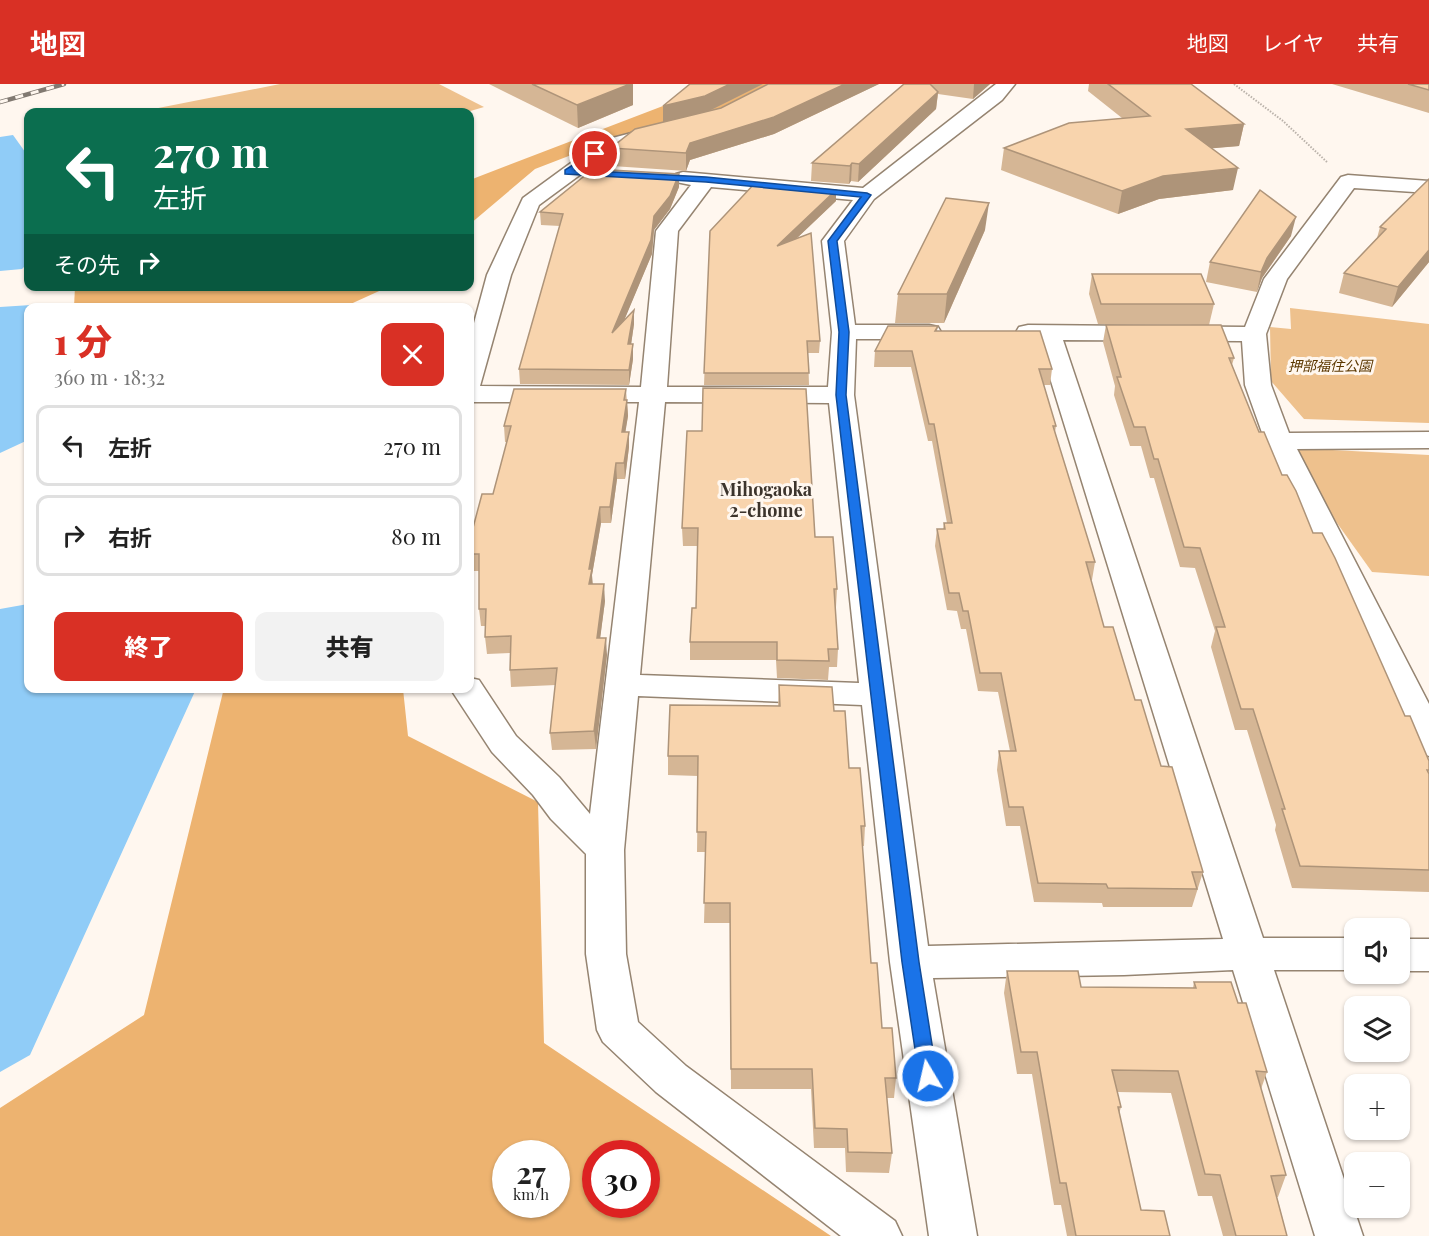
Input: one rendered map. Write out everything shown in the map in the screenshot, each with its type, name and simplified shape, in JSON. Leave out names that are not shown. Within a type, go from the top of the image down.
[{"type":"street","points":[[953,1236],[910,962],[841,395],[844,332],[832,241],[867,195],[995,96],[1006,84]]},
{"type":"street","points":[[474,367],[499,275],[530,202],[568,172],[608,145],[678,127]]},
{"type":"street","points":[[568,172],[602,174]]},
{"type":"street","points":[[660,177],[867,195]]},
{"type":"street","points":[[706,180],[667,231],[653,394],[605,850],[606,954],[618,1030],[671,1079],[878,1236]]},
{"type":"street","points":[[1429,187],[1348,181],[1276,279],[1254,334],[1258,385],[1279,441],[1408,695],[1429,744]]},
{"type":"street","points":[[844,332],[957,332]]},
{"type":"street","points":[[1002,332],[1254,334]]},
{"type":"street","points":[[1048,332],[1339,1236]]},
{"type":"street","points":[[474,394],[841,395]]},
{"type":"street","points":[[1279,441],[1429,440]]},
{"type":"street","points":[[622,685],[878,695]]},
{"type":"street","points":[[470,693],[504,744],[546,786],[564,810],[605,850]]},
{"type":"street","points":[[910,962],[1344,954]]},
{"type":"street","points":[[1410,955],[1429,955]]},
{"type":"path","points":[[1234,84],[1283,121],[1348,181]]},
{"type":"green space","points":[[280,84],[439,84],[484,107],[474,110],[474,108],[158,108]]},
{"type":"green space","name":"押部福住公園","points":[[1290,308],[1429,324],[1429,423],[1304,419],[1271,381],[1270,327],[1291,329]]},
{"type":"green space","points":[[1294,448],[1429,455],[1429,576],[1372,572],[1327,509]]},
{"type":"shaded area","points":[[759,84],[770,84],[712,114],[605,142],[535,169],[474,221],[475,178],[676,101]]},
{"type":"shaded area","points":[[75,291],[379,291],[353,303],[74,303]]},
{"type":"shaded area","points":[[223,693],[403,693],[408,736],[538,802],[544,1043],[831,1236],[0,1236],[0,1108],[144,1015]]},
{"type":"water","points":[[13,135],[24,150],[24,267],[0,271],[0,137]]},
{"type":"water","points":[[24,305],[24,442],[0,453],[0,307]]},
{"type":"water","points":[[24,605],[24,693],[194,693],[30,1055],[0,1072],[0,609]]},
{"type":"building","points":[[532,84],[630,84],[577,105]]},
{"type":"building","points":[[690,84],[730,84],[705,96],[663,106]]},
{"type":"building","points":[[768,84],[845,84],[774,117],[690,143],[686,153],[611,148],[635,129],[721,108]]},
{"type":"building","points":[[904,84],[930,84],[938,92],[859,164],[852,163],[850,166],[812,163]]},
{"type":"building","points":[[1108,84],[1191,84],[1244,124],[1186,129],[1238,168],[1163,176],[1122,191],[1004,148],[1069,123],[1150,116]]},
{"type":"building","points":[[1408,84],[1429,84],[1429,90]]},
{"type":"building","points":[[593,169],[679,174],[670,196],[654,216],[651,240],[612,333],[634,310],[628,344],[633,344],[629,370],[519,369],[563,214],[540,212]]},
{"type":"building","points":[[1429,179],[1429,250],[1398,287],[1344,273],[1386,229],[1380,227]]},
{"type":"building","points":[[755,183],[836,190],[777,246],[811,233],[820,341],[807,341],[809,373],[704,373],[710,231]]},
{"type":"building","points":[[1260,190],[1296,217],[1267,258],[1261,272],[1210,262]]},
{"type":"building","points":[[946,198],[989,203],[947,294],[898,294]]},
{"type":"building","points":[[1092,274],[1201,274],[1214,304],[1101,304]]},
{"type":"building","points":[[1106,325],[1221,325],[1234,358],[1229,358],[1259,432],[1264,432],[1282,475],[1287,475],[1296,491],[1313,533],[1322,533],[1335,558],[1405,716],[1410,716],[1429,761],[1429,770],[1427,770],[1429,774],[1429,870],[1300,866],[1282,809],[1285,809],[1253,709],[1241,709],[1216,627],[1225,627],[1200,548],[1184,547],[1158,459],[1154,459],[1145,427],[1134,427],[1117,377],[1121,377]]},
{"type":"building","points":[[888,326],[938,326],[935,331],[1040,331],[1052,369],[1039,369],[1056,426],[1053,426],[1095,562],[1086,562],[1104,627],[1113,627],[1135,700],[1141,700],[1161,766],[1172,767],[1203,872],[1192,872],[1197,889],[1108,888],[1106,884],[1038,883],[1023,807],[1009,807],[999,751],[1016,751],[1001,673],[980,673],[968,611],[963,611],[959,593],[949,593],[937,529],[945,529],[944,523],[952,523],[934,424],[929,424],[912,351],[875,351]]},
{"type":"building","points":[[703,388],[806,389],[815,537],[833,537],[838,649],[828,649],[829,661],[777,660],[777,642],[690,642],[692,608],[696,608],[698,528],[682,528],[687,431],[702,431]]},
{"type":"building","points":[[514,389],[626,389],[624,400],[627,400],[622,432],[629,432],[624,463],[616,463],[610,507],[600,507],[589,569],[592,569],[589,584],[604,584],[597,638],[606,638],[594,731],[550,733],[557,668],[510,670],[511,636],[485,637],[486,609],[479,609],[479,554],[474,554],[474,524],[482,494],[493,494],[511,426],[504,426]]},
{"type":"building","points":[[779,685],[832,687],[834,711],[845,711],[849,768],[860,768],[865,826],[861,826],[871,963],[877,963],[882,1028],[892,1028],[896,1078],[885,1078],[892,1153],[848,1152],[847,1129],[815,1128],[812,1069],[731,1069],[730,903],[704,903],[706,832],[697,832],[698,756],[668,756],[670,705],[780,706]]},
{"type":"building","points":[[1007,971],[1078,971],[1081,987],[1196,988],[1194,982],[1231,982],[1238,1003],[1246,1003],[1267,1072],[1256,1071],[1286,1175],[1271,1176],[1287,1236],[1236,1236],[1220,1175],[1205,1174],[1178,1071],[1112,1070],[1141,1210],[1164,1211],[1170,1236],[1076,1236],[1066,1183],[1060,1183],[1037,1052],[1021,1052]]},
{"type":"railway","points":[[0,102],[64,84]]},
{"type":"district","name":"Mihogaoka 2-chome","points":[[766,500]]},
{"type":"route","points":[[595,154],[568,172],[706,180],[867,195],[832,241],[844,332],[841,395],[910,962],[928,1076]]}]
